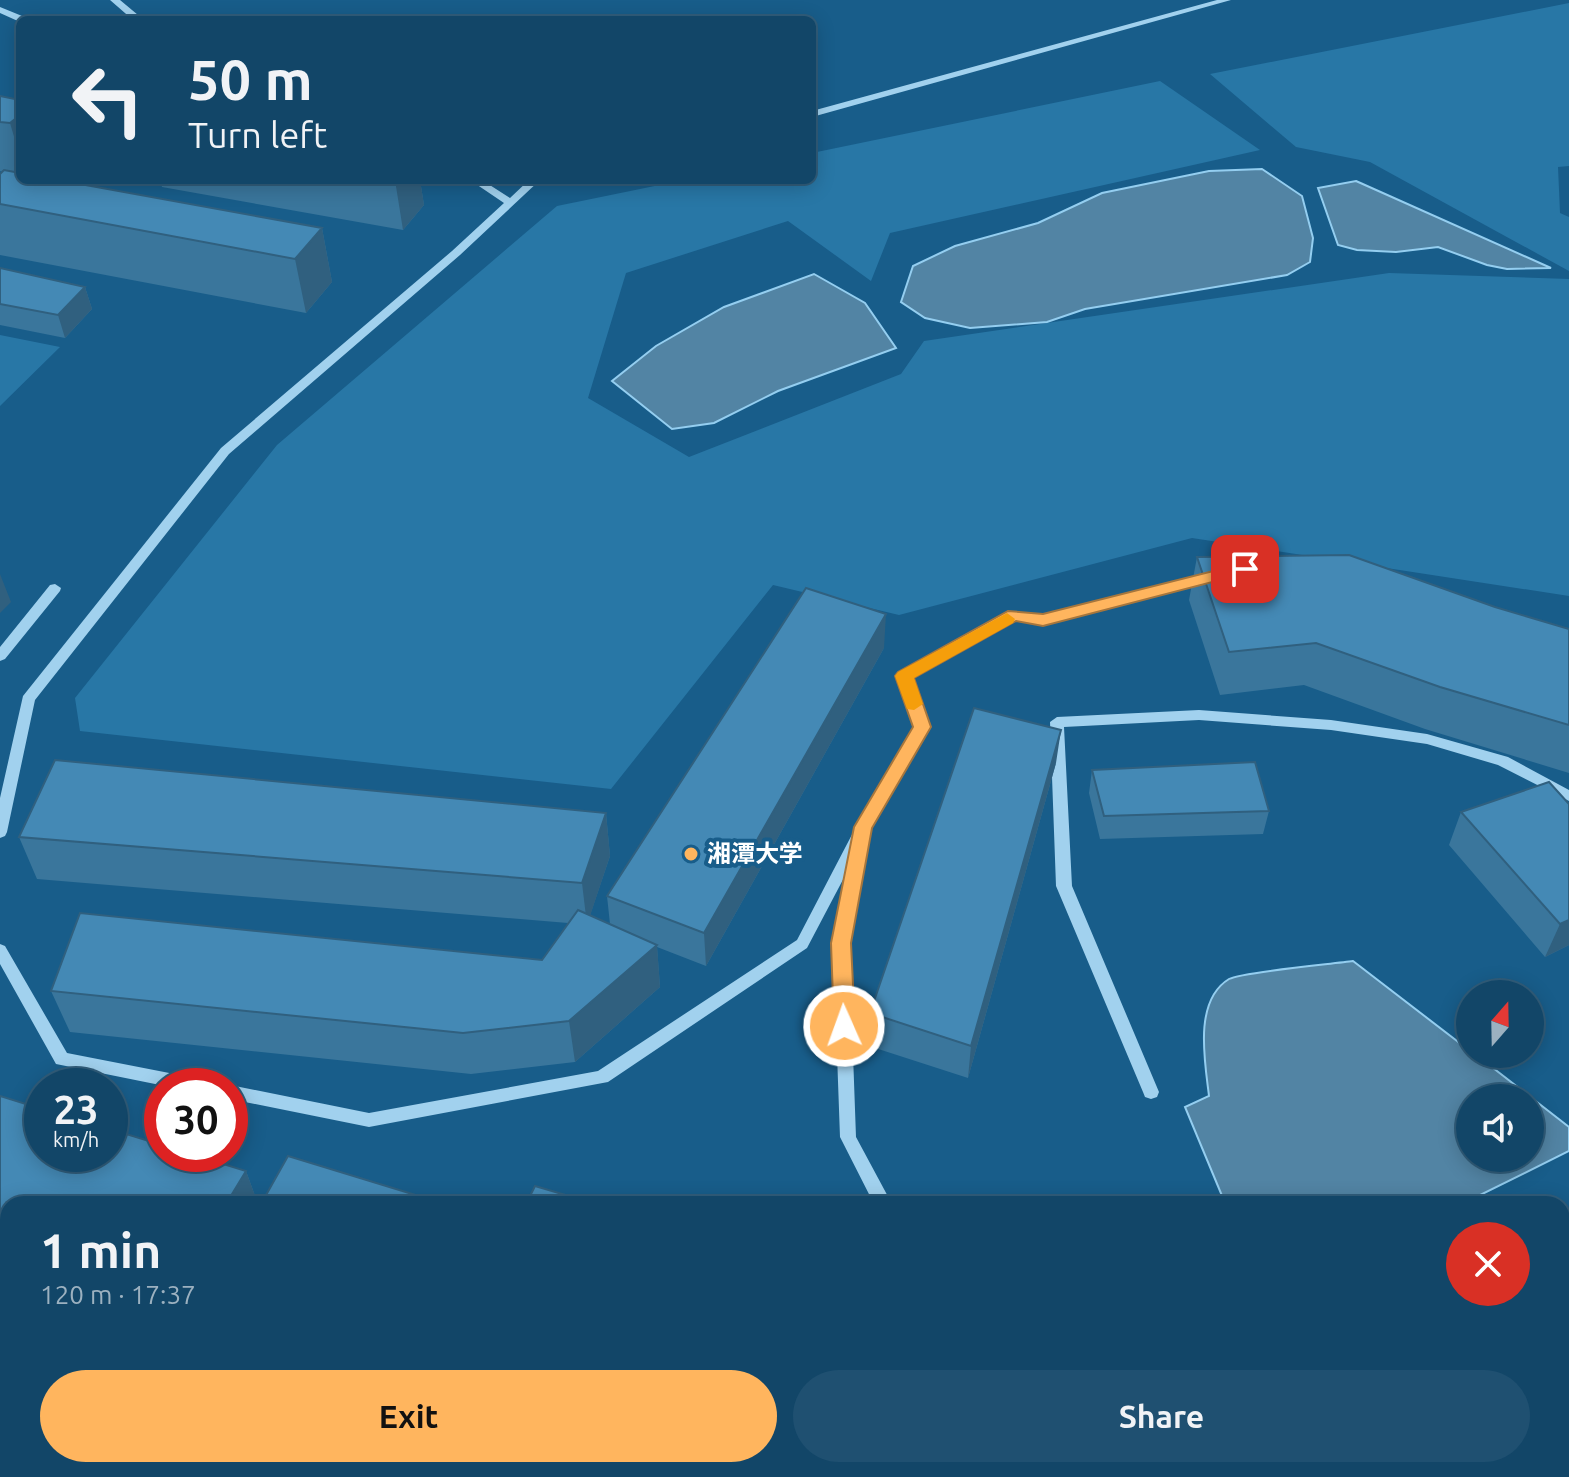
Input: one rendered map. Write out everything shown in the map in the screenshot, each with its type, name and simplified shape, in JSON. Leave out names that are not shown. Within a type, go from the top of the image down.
[{"type":"street","points":[[114,0],[134,16]]},
{"type":"street","points":[[816,113],[1227,0]]},
{"type":"street","points":[[481,184],[509,202]]},
{"type":"street","points":[[0,832],[28,699],[225,451],[456,253],[530,184]]},
{"type":"street","points":[[248,1096],[369,1120],[602,1077],[802,944],[863,827],[922,727],[904,676],[1014,615],[1043,620],[1230,572]]},
{"type":"street","points":[[0,656],[55,588]]},
{"type":"street","points":[[1151,1092],[1064,886],[1057,722],[1199,715],[1331,725],[1427,739],[1503,761],[1569,796]]},
{"type":"street","points":[[863,827],[841,943],[848,1137],[879,1196]]},
{"type":"street","points":[[0,950],[62,1059],[144,1075]]},
{"type":"shaded area","points":[[1569,3],[1569,166],[1558,167],[1560,213],[1569,217],[1569,271],[1370,162],[1296,147],[1210,74]]},
{"type":"shaded area","points":[[1160,81],[1260,150],[890,233],[871,281],[788,221],[626,273],[588,398],[689,457],[901,374],[924,341],[1389,273],[1569,279],[1569,596],[1192,538],[899,615],[773,585],[611,789],[80,731],[75,698],[277,445],[557,206],[664,184],[816,184],[816,152]]},
{"type":"shaded area","points":[[1262,169],[1302,196],[1313,238],[1310,262],[1287,275],[1085,309],[1047,322],[970,328],[925,318],[901,302],[913,266],[955,246],[1038,223],[1102,193],[1209,171]]},
{"type":"shaded area","points":[[1356,181],[1551,268],[1507,269],[1438,247],[1396,252],[1357,250],[1338,245],[1318,188]]},
{"type":"shaded area","points":[[814,274],[865,303],[896,348],[778,391],[714,423],[672,429],[612,381],[656,346],[724,307]]},
{"type":"shaded area","points":[[0,335],[60,347],[0,406]]},
{"type":"shaded area","points":[[1353,961],[1456,1040],[1456,1068],[1493,1068],[1514,1084],[1456,1084],[1456,1172],[1527,1172],[1478,1196],[1222,1196],[1185,1107],[1209,1096],[1204,1050],[1206,1017],[1218,989],[1237,976]]},
{"type":"shaded area","points":[[1544,1108],[1569,1127],[1569,1151],[1544,1163]]},
{"type":"building","points":[[0,96],[16,99],[16,118],[10,123],[0,122]]},
{"type":"building","points":[[4,170],[16,172],[16,184],[80,184],[322,228],[295,259],[0,204],[0,174]]},
{"type":"building","points":[[0,268],[85,287],[58,315],[0,304]]},
{"type":"building","points":[[1349,555],[1495,607],[1569,629],[1569,725],[1440,687],[1316,643],[1229,652],[1197,557]]},
{"type":"building","points":[[806,588],[886,614],[704,933],[607,896]]},
{"type":"building","points":[[974,708],[1061,730],[971,1046],[870,1013]]},
{"type":"building","points":[[55,760],[606,813],[582,883],[19,837]]},
{"type":"building","points":[[1255,762],[1269,811],[1104,816],[1092,770]]},
{"type":"building","points":[[1549,782],[1569,804],[1569,920],[1560,924],[1461,812]]},
{"type":"building","points":[[578,910],[657,945],[569,1021],[463,1033],[51,991],[80,913],[542,960]]},
{"type":"building","points":[[0,1096],[24,1103],[24,1172],[128,1172],[128,1135],[144,1139],[144,1172],[245,1172],[231,1196],[0,1196]]},
{"type":"building","points":[[288,1156],[419,1196],[266,1196]]},
{"type":"building","points":[[535,1186],[569,1196],[530,1196]]},
{"type":"slow traffic","points":[[914,704],[904,676],[1007,619]]},
{"type":"place","name":"湘潭大学","points":[[691,854]]},
{"type":"route","points":[[844,1026],[841,943],[863,827],[922,727],[904,676],[1014,615],[1043,620],[1245,569]]}]
